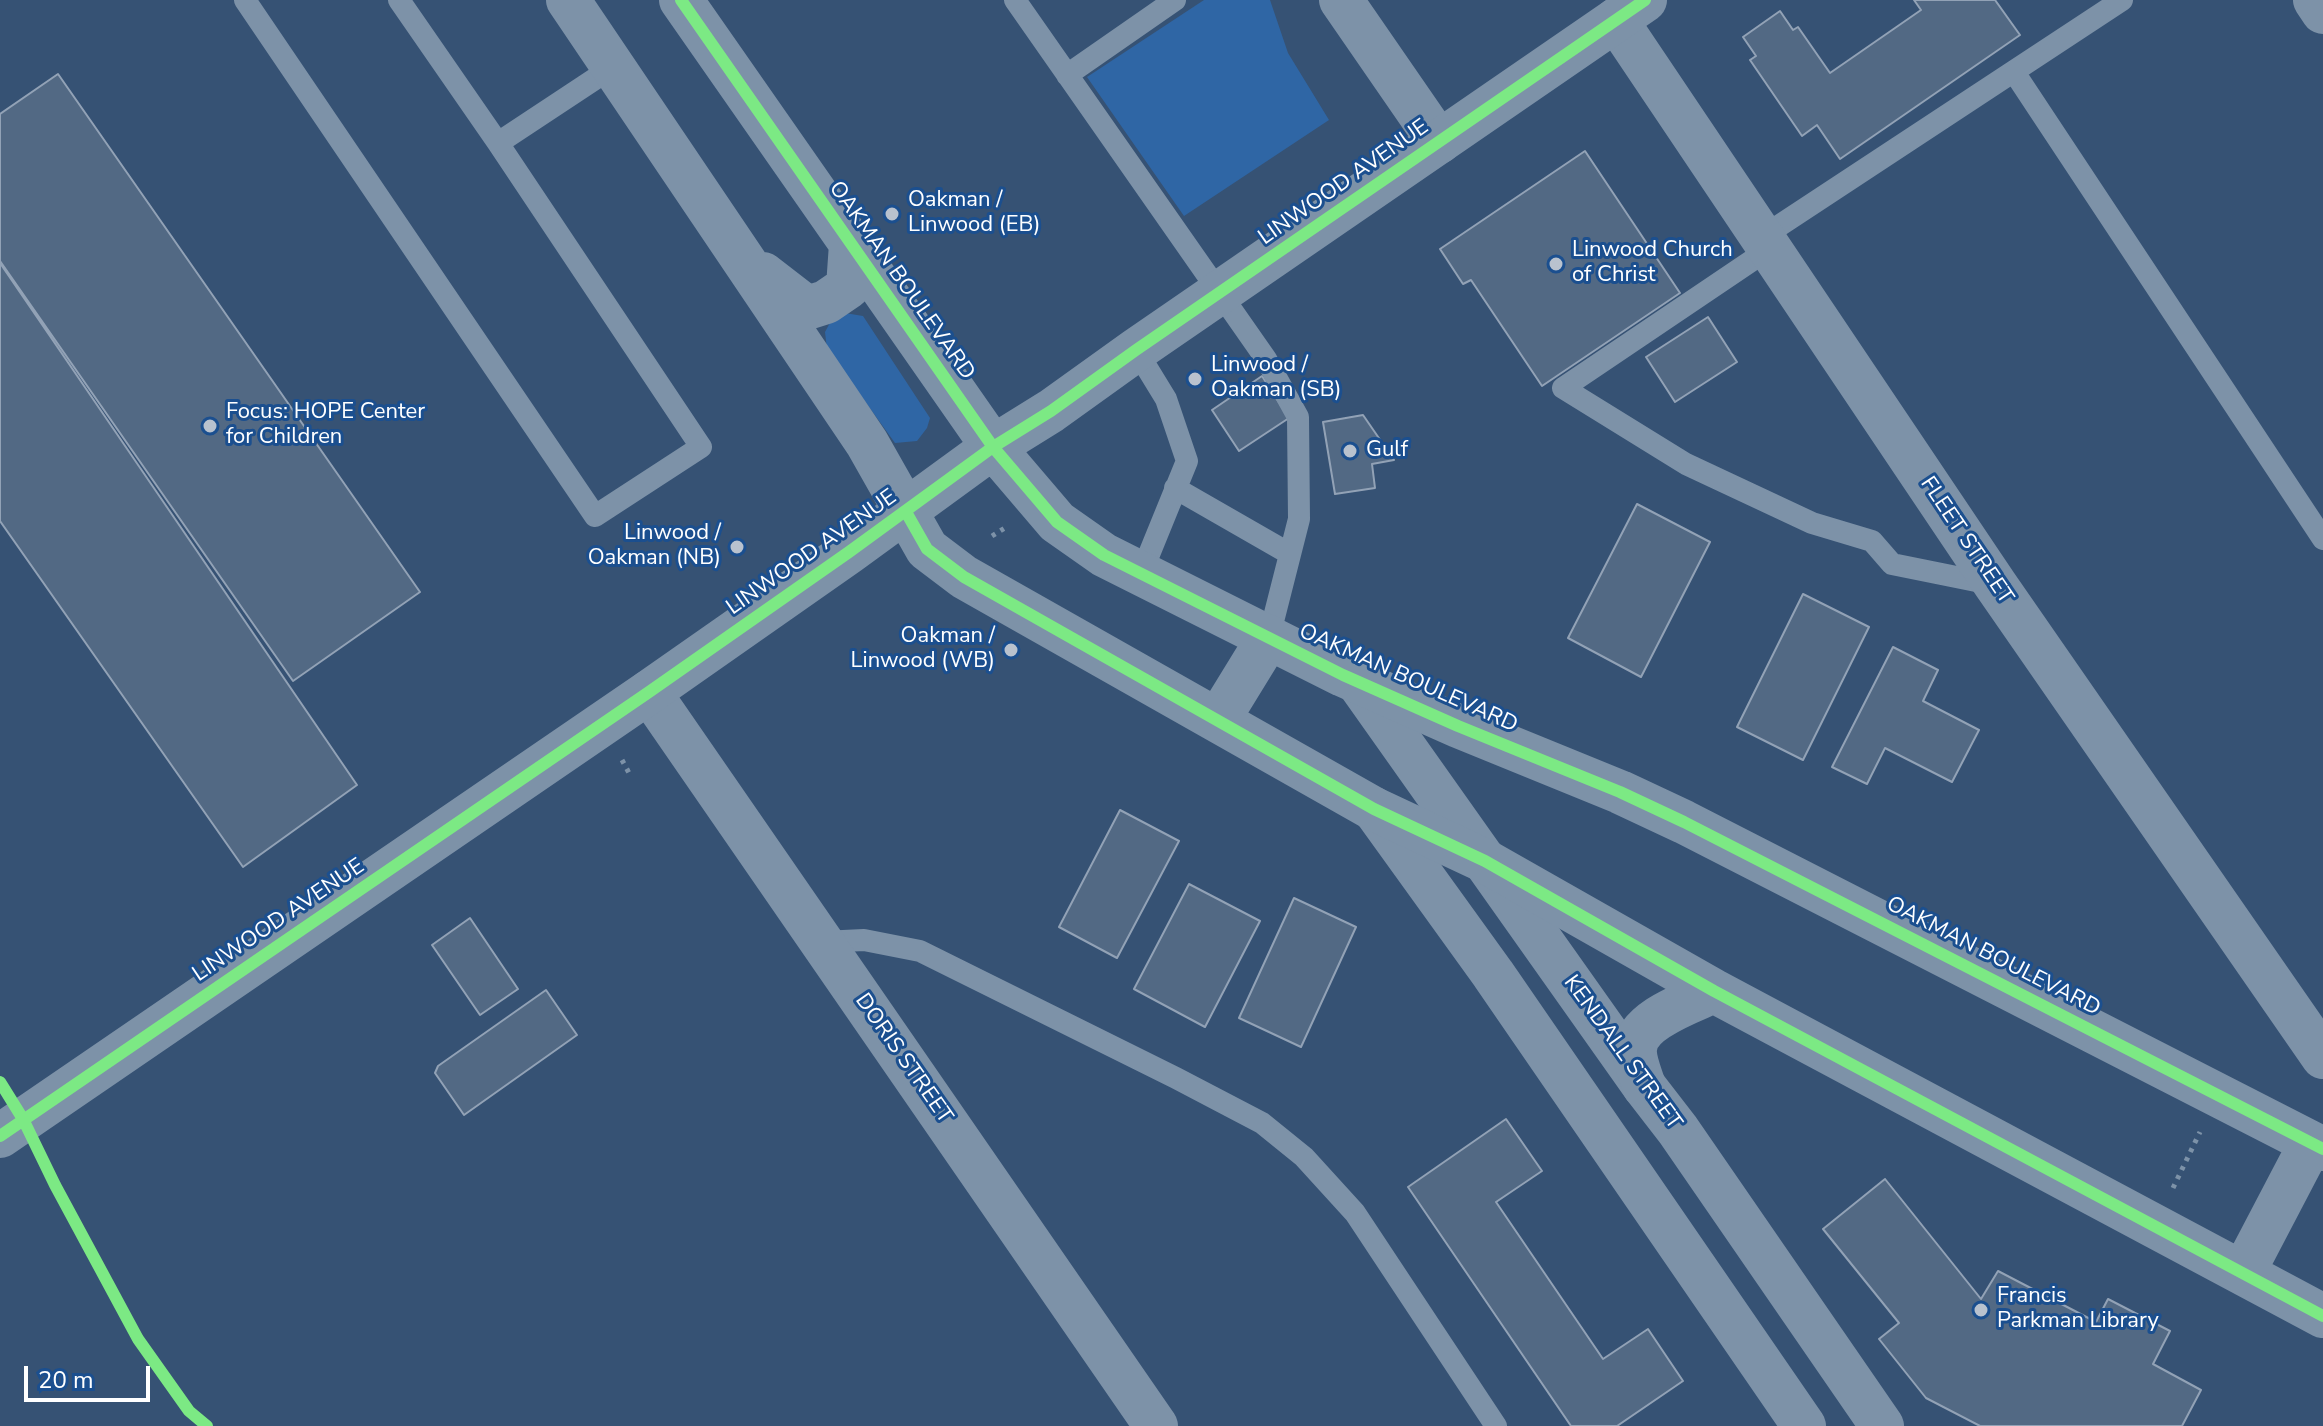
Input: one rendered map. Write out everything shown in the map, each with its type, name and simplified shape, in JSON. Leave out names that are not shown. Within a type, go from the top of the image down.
[{"type":"street","points":[[568,0],[867,443],[927,549],[964,577],[1374,809],[1485,861],[1714,991],[2323,1316]]},
{"type":"street","name":"OAKMAN BOULEVARD","points":[[681,0],[993,447],[1057,522],[1104,555],[1358,682],[1684,822],[2317,1146]]},
{"type":"street","points":[[1341,0],[1439,142]]},
{"type":"street","points":[[2315,0],[2323,12]]},
{"type":"street","name":"LINWOOD AVENUE","points":[[0,1136],[649,692],[906,512],[993,447],[1051,411],[1630,10]]},
{"type":"street","name":"FLEET STREET","points":[[1630,10],[1766,243],[1995,584],[2323,1057]]},
{"type":"street","points":[[742,259],[807,308],[826,302],[848,287],[851,244]]},
{"type":"street","points":[[1218,720],[1269,637]]},
{"type":"street","name":"KENDALL STREET","points":[[1358,682],[1678,1130],[1882,1426]]},
{"type":"street","name":"DORIS STREET","points":[[649,692],[1156,1426]]},
{"type":"street","points":[[1374,809],[1493,974],[1804,1426]]},
{"type":"street","points":[[1644,1086],[1634,1049],[1641,1034],[1652,1021],[1714,991]]},
{"type":"street","points":[[2243,1273],[2317,1146]]},
{"type":"lane","points":[[245,0],[595,516],[701,447],[399,0]]},
{"type":"lane","points":[[1015,0],[1266,359],[1298,417],[1299,519],[1269,637]]},
{"type":"lane","points":[[1067,75],[1175,0]]},
{"type":"lane","points":[[1995,584],[1892,564],[1872,541],[1812,523],[1686,464],[1563,388],[1766,243],[2122,0]]},
{"type":"lane","points":[[498,143],[613,67]]},
{"type":"lane","points":[[2014,72],[2323,539]]},
{"type":"lane","points":[[1136,350],[1166,399],[1187,461],[1141,574]]},
{"type":"lane","points":[[1175,488],[1290,554]]},
{"type":"lane","points":[[822,942],[864,940],[920,951],[1262,1123],[1304,1157],[1355,1213],[1496,1426]]},
{"type":"path","points":[[992,536],[1009,526]]},
{"type":"path","points":[[2168,1198],[2205,1123]]},
{"type":"shaded area","points":[[1204,0],[1270,0],[1288,53],[1329,120],[1184,216],[1087,77]]},
{"type":"shaded area","points":[[845,313],[863,316],[930,418],[917,441],[895,443],[827,349],[825,332],[833,317]]},
{"type":"building","points":[[1914,0],[1995,0],[2020,35],[1840,159],[1817,125],[1802,136],[1750,60],[1756,56],[1743,37],[1780,11],[1793,30],[1798,27],[1830,73],[1921,10]]},
{"type":"building","name":"Focus: HOPE Center for Children","points":[[58,74],[420,592],[293,681],[0,261],[0,114]]},
{"type":"building","name":"Linwood Church of Christ","points":[[1585,151],[1680,293],[1542,386],[1471,280],[1463,284],[1440,249]]},
{"type":"building","points":[[0,263],[357,785],[243,867],[0,521]]},
{"type":"building","points":[[1708,317],[1737,362],[1675,402],[1646,357]]},
{"type":"building","points":[[1262,376],[1289,418],[1239,451],[1212,410]]},
{"type":"building","points":[[1363,415],[1394,460],[1372,464],[1375,488],[1335,494],[1323,422]]},
{"type":"building","points":[[1637,504],[1710,542],[1641,677],[1568,638]]},
{"type":"building","points":[[1803,594],[1869,627],[1803,760],[1737,727]]},
{"type":"building","points":[[1893,647],[1938,670],[1923,701],[1979,730],[1952,782],[1885,748],[1867,784],[1832,767]]},
{"type":"building","points":[[1120,810],[1179,841],[1117,958],[1059,927]]},
{"type":"building","points":[[1189,884],[1260,921],[1205,1027],[1134,989]]},
{"type":"building","points":[[1294,898],[1356,927],[1301,1047],[1239,1018]]},
{"type":"building","points":[[470,918],[518,989],[480,1015],[432,945]]},
{"type":"building","points":[[546,990],[577,1035],[464,1115],[435,1073],[438,1066]]},
{"type":"building","points":[[1506,1119],[1542,1171],[1496,1202],[1603,1359],[1648,1329],[1683,1381],[1617,1426],[1571,1426],[1408,1187]]},
{"type":"building","name":"Francis Parkman Library","points":[[1885,1179],[1981,1299],[1998,1271],[2096,1322],[2108,1299],[2170,1331],[2153,1364],[2201,1390],[2182,1426],[1980,1426],[1926,1398],[1879,1339],[1899,1323],[1823,1229]]},
{"type":"cycle path","points":[[681,0],[993,447],[1057,522],[1104,555],[1343,675],[1684,822],[2323,1149]]},
{"type":"cycle path","points":[[0,1136],[649,692],[993,447],[1051,411],[1645,0]]},
{"type":"cycle path","points":[[906,512],[927,549],[964,577],[1374,809],[1485,861],[1714,991],[2323,1316]]},
{"type":"cycle path","points":[[0,1082],[23,1119],[138,1339],[189,1411],[207,1426]]},
{"type":"place","name":"Oakman / Linwood (EB)","points":[[892,214]]},
{"type":"place","name":"Linwood Church of Christ","points":[[1556,264]]},
{"type":"place","name":"Linwood / Oakman (SB)","points":[[1195,379]]},
{"type":"place","name":"Focus: HOPE Center for Children","points":[[210,426]]},
{"type":"place","name":"Gulf","points":[[1350,451]]},
{"type":"place","name":"Linwood / Oakman (NB)","points":[[737,547]]},
{"type":"place","name":"Oakman / Linwood (WB)","points":[[1011,650]]},
{"type":"place","name":"Francis Parkman Library","points":[[1981,1310]]}]
